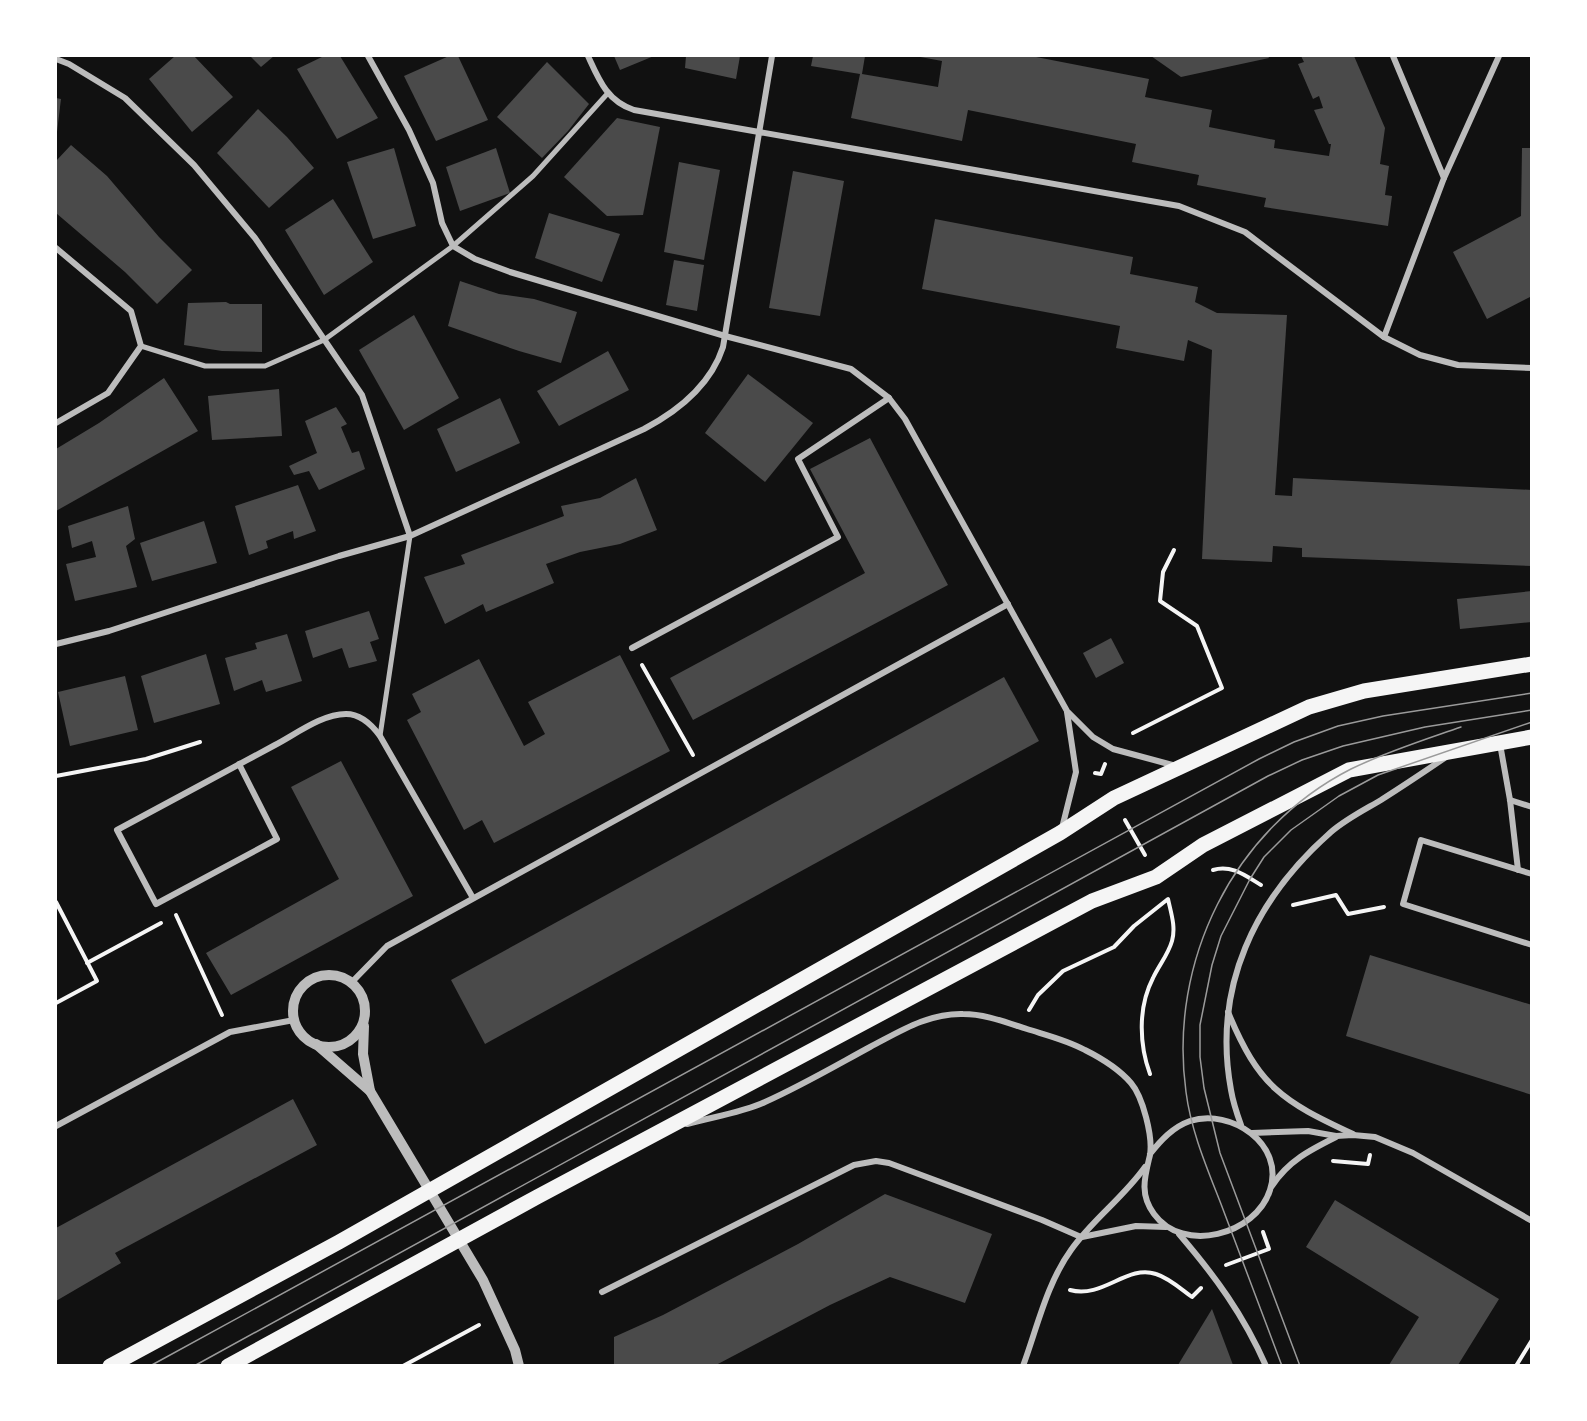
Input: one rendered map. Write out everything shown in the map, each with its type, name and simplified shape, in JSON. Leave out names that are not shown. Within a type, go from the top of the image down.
[{"type":"main road","points":[[110,1365],[339,1242],[509,1147],[1060,833],[1114,798],[1309,706],[1364,691],[1532,664]]},
{"type":"main road","points":[[228,1365],[537,1197],[1092,901],[1156,877],[1203,845],[1349,770],[1532,737]]},
{"type":"street","points":[[368,56],[409,130],[433,183],[442,223],[453,246],[475,259],[510,272],[725,336],[851,369],[889,398],[905,418],[1066,711],[1093,737],[1113,749],[1181,767]]},
{"type":"street","points":[[588,56],[608,93],[624,106],[634,110],[1179,206],[1245,232],[1384,337],[1420,355],[1458,365],[1532,368]]},
{"type":"street","points":[[56,644],[109,632],[339,556],[410,536],[658,422],[684,402],[705,379],[719,357],[725,336],[772,56]]},
{"type":"street","points":[[1393,56],[1444,178]]},
{"type":"street","points":[[1384,337],[1444,178],[1499,56]]},
{"type":"street","points":[[56,59],[69,64],[125,98],[194,165],[255,238],[362,395],[410,536],[380,736]]},
{"type":"street","points":[[141,346],[205,366],[265,366],[324,340],[453,246],[533,176],[608,93]]},
{"type":"street","points":[[56,248],[130,311],[141,346]]},
{"type":"street","points":[[56,423],[108,393],[141,346]]},
{"type":"street","points":[[632,648],[837,537],[798,459],[889,398]]},
{"type":"street","points":[[352,982],[387,946],[1008,604]]},
{"type":"street","points":[[1060,833],[1076,772],[1066,711]]},
{"type":"street","points":[[239,764],[278,839],[156,904],[117,831],[239,764],[320,722],[345,714],[360,717],[380,736],[473,898]]},
{"type":"street","points":[[1500,743],[1510,800],[1518,870]]},
{"type":"street","points":[[1240,1125],[1231,1091],[1227,1053],[1227,1009],[1235,972],[1250,934],[1274,893],[1332,831],[1456,751]]},
{"type":"street","points":[[1510,800],[1532,807]]},
{"type":"street","points":[[1532,874],[1421,840],[1402,904],[1532,945]]},
{"type":"street","points":[[370,1091],[363,1054],[366,1008],[361,993],[352,982],[340,976],[328,974],[315,977],[297,995],[293,1007],[294,1020],[306,1038],[370,1091],[483,1280],[515,1350],[519,1365]]},
{"type":"street","points":[[1227,1009],[1241,1044],[1251,1062],[1268,1083],[1291,1103],[1353,1135]]},
{"type":"street","points":[[663,1130],[763,1104],[920,1021],[960,1014],[984,1015],[1083,1048],[1105,1061],[1132,1083],[1140,1098],[1148,1126],[1150,1154]]},
{"type":"street","points":[[56,1126],[230,1032],[294,1020]]},
{"type":"street","points":[[316,1044],[327,1047],[339,1046],[358,1033],[364,1023]]},
{"type":"street","points":[[1023,1365],[1052,1285],[1070,1251],[1131,1186],[1161,1139],[1179,1126],[1192,1121],[1226,1120],[1252,1133],[1264,1146],[1268,1156],[1271,1171],[1270,1189]]},
{"type":"street","points":[[1252,1133],[1308,1131],[1336,1136],[1375,1137],[1413,1153],[1532,1221]]},
{"type":"street","points":[[1145,1166],[1144,1185],[1147,1201],[1153,1213],[1166,1227],[1179,1233],[1201,1236],[1216,1235],[1231,1230],[1256,1212],[1280,1174],[1292,1162],[1336,1136]]},
{"type":"street","points":[[602,1292],[854,1165],[865,1162],[889,1163],[1042,1220],[1081,1237],[1136,1226],[1166,1227]]},
{"type":"street","points":[[1179,1233],[1215,1275],[1243,1319],[1266,1365]]},
{"type":"path","points":[[1101,774],[1118,741],[1222,688],[1197,626],[1160,601],[1163,572],[1173,550]]},
{"type":"path","points":[[632,648],[702,771]]},
{"type":"path","points":[[56,776],[146,759],[200,742]]},
{"type":"path","points":[[1076,772],[1101,774]]},
{"type":"path","points":[[1101,774],[1168,899],[1174,925],[1173,940],[1146,994],[1142,1014],[1144,1050],[1156,1090],[1140,1098]]},
{"type":"path","points":[[1208,872],[1226,867],[1293,905],[1336,895],[1348,914],[1402,904]]},
{"type":"path","points":[[1021,1027],[1038,994],[1050,982],[1063,971],[1114,947],[1134,926],[1176,893]]},
{"type":"path","points":[[166,898],[230,1032]]},
{"type":"path","points":[[56,902],[97,981],[56,1003]]},
{"type":"path","points":[[87,963],[176,915]]},
{"type":"path","points":[[404,1365],[498,1314]]},
{"type":"path","points":[[1516,1365],[1532,1340]]},
{"type":"building","points":[[175,56],[194,56],[233,97],[192,132],[149,79]]},
{"type":"building","points":[[250,56],[274,56],[261,67]]},
{"type":"building","points":[[324,56],[340,56],[378,118],[337,139],[297,69]]},
{"type":"building","points":[[449,56],[458,56],[488,120],[436,141],[404,76]]},
{"type":"building","points":[[614,56],[654,56],[620,70]]},
{"type":"building","points":[[686,56],[740,56],[736,79],[685,68]]},
{"type":"building","points":[[813,56],[865,56],[862,74],[938,87],[942,61],[915,56],[1031,56],[1149,79],[1145,97],[1212,110],[1209,127],[1275,140],[1274,148],[1329,156],[1331,144],[1314,110],[1323,108],[1319,96],[1313,99],[1298,64],[1304,62],[1301,56],[1354,56],[1385,128],[1380,164],[1389,166],[1385,195],[1392,196],[1388,226],[1264,207],[1266,198],[1197,185],[1199,175],[1132,162],[1136,144],[968,110],[962,141],[851,118],[860,74],[811,66]]},
{"type":"building","points":[[1151,56],[1268,56],[1269,58],[1181,77]]},
{"type":"building","points":[[547,62],[589,104],[568,131],[542,158],[497,117]]},
{"type":"building","points":[[56,98],[61,99],[57,132],[56,132]]},
{"type":"building","points":[[258,109],[314,168],[269,208],[217,153]]},
{"type":"building","points":[[617,118],[660,127],[643,215],[607,216],[564,177]]},
{"type":"building","points":[[71,145],[107,176],[159,237],[192,270],[157,304],[125,272],[56,213],[56,161]]},
{"type":"building","points":[[394,148],[416,226],[373,239],[347,162]]},
{"type":"building","points":[[496,148],[510,193],[460,211],[446,167]]},
{"type":"building","points":[[1522,148],[1532,148],[1532,296],[1487,319],[1453,252],[1521,216]]},
{"type":"building","points":[[679,162],[720,170],[704,260],[664,252]]},
{"type":"building","points":[[793,171],[844,181],[820,316],[769,308]]},
{"type":"building","points":[[333,199],[373,262],[324,295],[285,230]]},
{"type":"building","points":[[549,213],[620,234],[602,282],[535,258]]},
{"type":"building","points":[[935,219],[1133,257],[1130,274],[1198,287],[1195,302],[1217,313],[1287,315],[1275,495],[1292,496],[1293,478],[1532,490],[1532,566],[1302,557],[1302,548],[1273,546],[1272,562],[1202,559],[1212,350],[1188,340],[1184,361],[1116,348],[1120,326],[922,289]]},
{"type":"building","points":[[674,260],[704,265],[697,311],[666,305]]},
{"type":"building","points":[[460,281],[499,294],[534,299],[577,312],[561,363],[448,326]]},
{"type":"building","points":[[188,303],[262,304],[262,352],[222,351],[184,345]]},
{"type":"building","points":[[414,315],[459,398],[404,430],[359,350]]},
{"type":"building","points":[[608,351],[629,390],[559,426],[537,391]]},
{"type":"building","points":[[748,374],[813,423],[765,482],[705,433]]},
{"type":"building","points":[[164,378],[198,431],[56,511],[56,449],[99,423]]},
{"type":"building","points":[[279,389],[282,436],[212,440],[208,396]]},
{"type":"building","points":[[500,398],[520,443],[456,472],[437,429]]},
{"type":"building","points":[[336,407],[347,424],[341,427],[352,453],[359,451],[365,469],[319,490],[309,471],[294,475],[289,466],[317,453],[305,421]]},
{"type":"building","points":[[870,438],[948,585],[693,720],[670,678],[865,573],[810,469]]},
{"type":"building","points":[[636,478],[657,530],[620,544],[580,552],[546,564],[554,583],[486,612],[483,604],[445,624],[424,577],[465,564],[461,555],[564,516],[561,506],[600,498]]},
{"type":"building","points":[[298,485],[316,531],[294,539],[293,531],[266,541],[268,548],[249,555],[235,506]]},
{"type":"building","points":[[128,506],[135,539],[126,546],[137,587],[75,601],[66,564],[96,557],[92,541],[72,548],[68,526]]},
{"type":"building","points":[[204,521],[217,563],[152,581],[140,543]]},
{"type":"building","points":[[1532,591],[1532,622],[1460,629],[1457,599]]},
{"type":"building","points":[[369,611],[379,639],[370,642],[377,661],[349,668],[342,648],[313,658],[305,631]]},
{"type":"building","points":[[287,634],[302,681],[266,692],[262,680],[234,691],[225,658],[257,649],[255,643]]},
{"type":"building","points":[[1111,638],[1124,663],[1096,678],[1083,653]]},
{"type":"building","points":[[206,654],[220,704],[154,723],[141,676]]},
{"type":"building","points":[[620,655],[670,751],[494,843],[482,820],[464,830],[407,720],[421,712],[412,694],[479,659],[524,746],[545,734],[528,702]]},
{"type":"building","points":[[125,676],[138,730],[70,746],[58,692]]},
{"type":"building","points":[[1004,677],[1039,741],[485,1044],[451,980]]},
{"type":"building","points":[[341,761],[413,896],[231,995],[206,953],[339,879],[291,787]]},
{"type":"building","points":[[1370,955],[1532,1005],[1532,1095],[1346,1036]]},
{"type":"building","points":[[293,1099],[317,1145],[115,1253],[121,1263],[56,1301],[56,1228]]},
{"type":"building","points":[[885,1194],[992,1234],[965,1303],[890,1277],[830,1305],[716,1365],[614,1365],[614,1337],[663,1315],[798,1244]]},
{"type":"building","points":[[1335,1200],[1499,1299],[1458,1365],[1389,1365],[1419,1317],[1306,1247]]},
{"type":"building","points":[[1212,1309],[1233,1365],[1178,1365]]},
{"type":"tram line","points":[[150,1366],[1259,759],[1294,742],[1338,726],[1383,716],[1532,693]]},
{"type":"tram line","points":[[194,1366],[1268,776],[1302,760],[1343,746],[1425,727],[1532,710]]},
{"type":"tram line","points":[[1300,1366],[1220,1153],[1204,1088],[1200,1057],[1200,1025],[1212,965],[1221,936],[1264,857],[1291,830],[1339,796],[1378,775],[1532,722]]},
{"type":"tram line","points":[[1282,1366],[1205,1163],[1188,1107],[1183,1043],[1188,995],[1199,948],[1218,904],[1242,863],[1273,826],[1309,795],[1364,763],[1461,727]]}]
